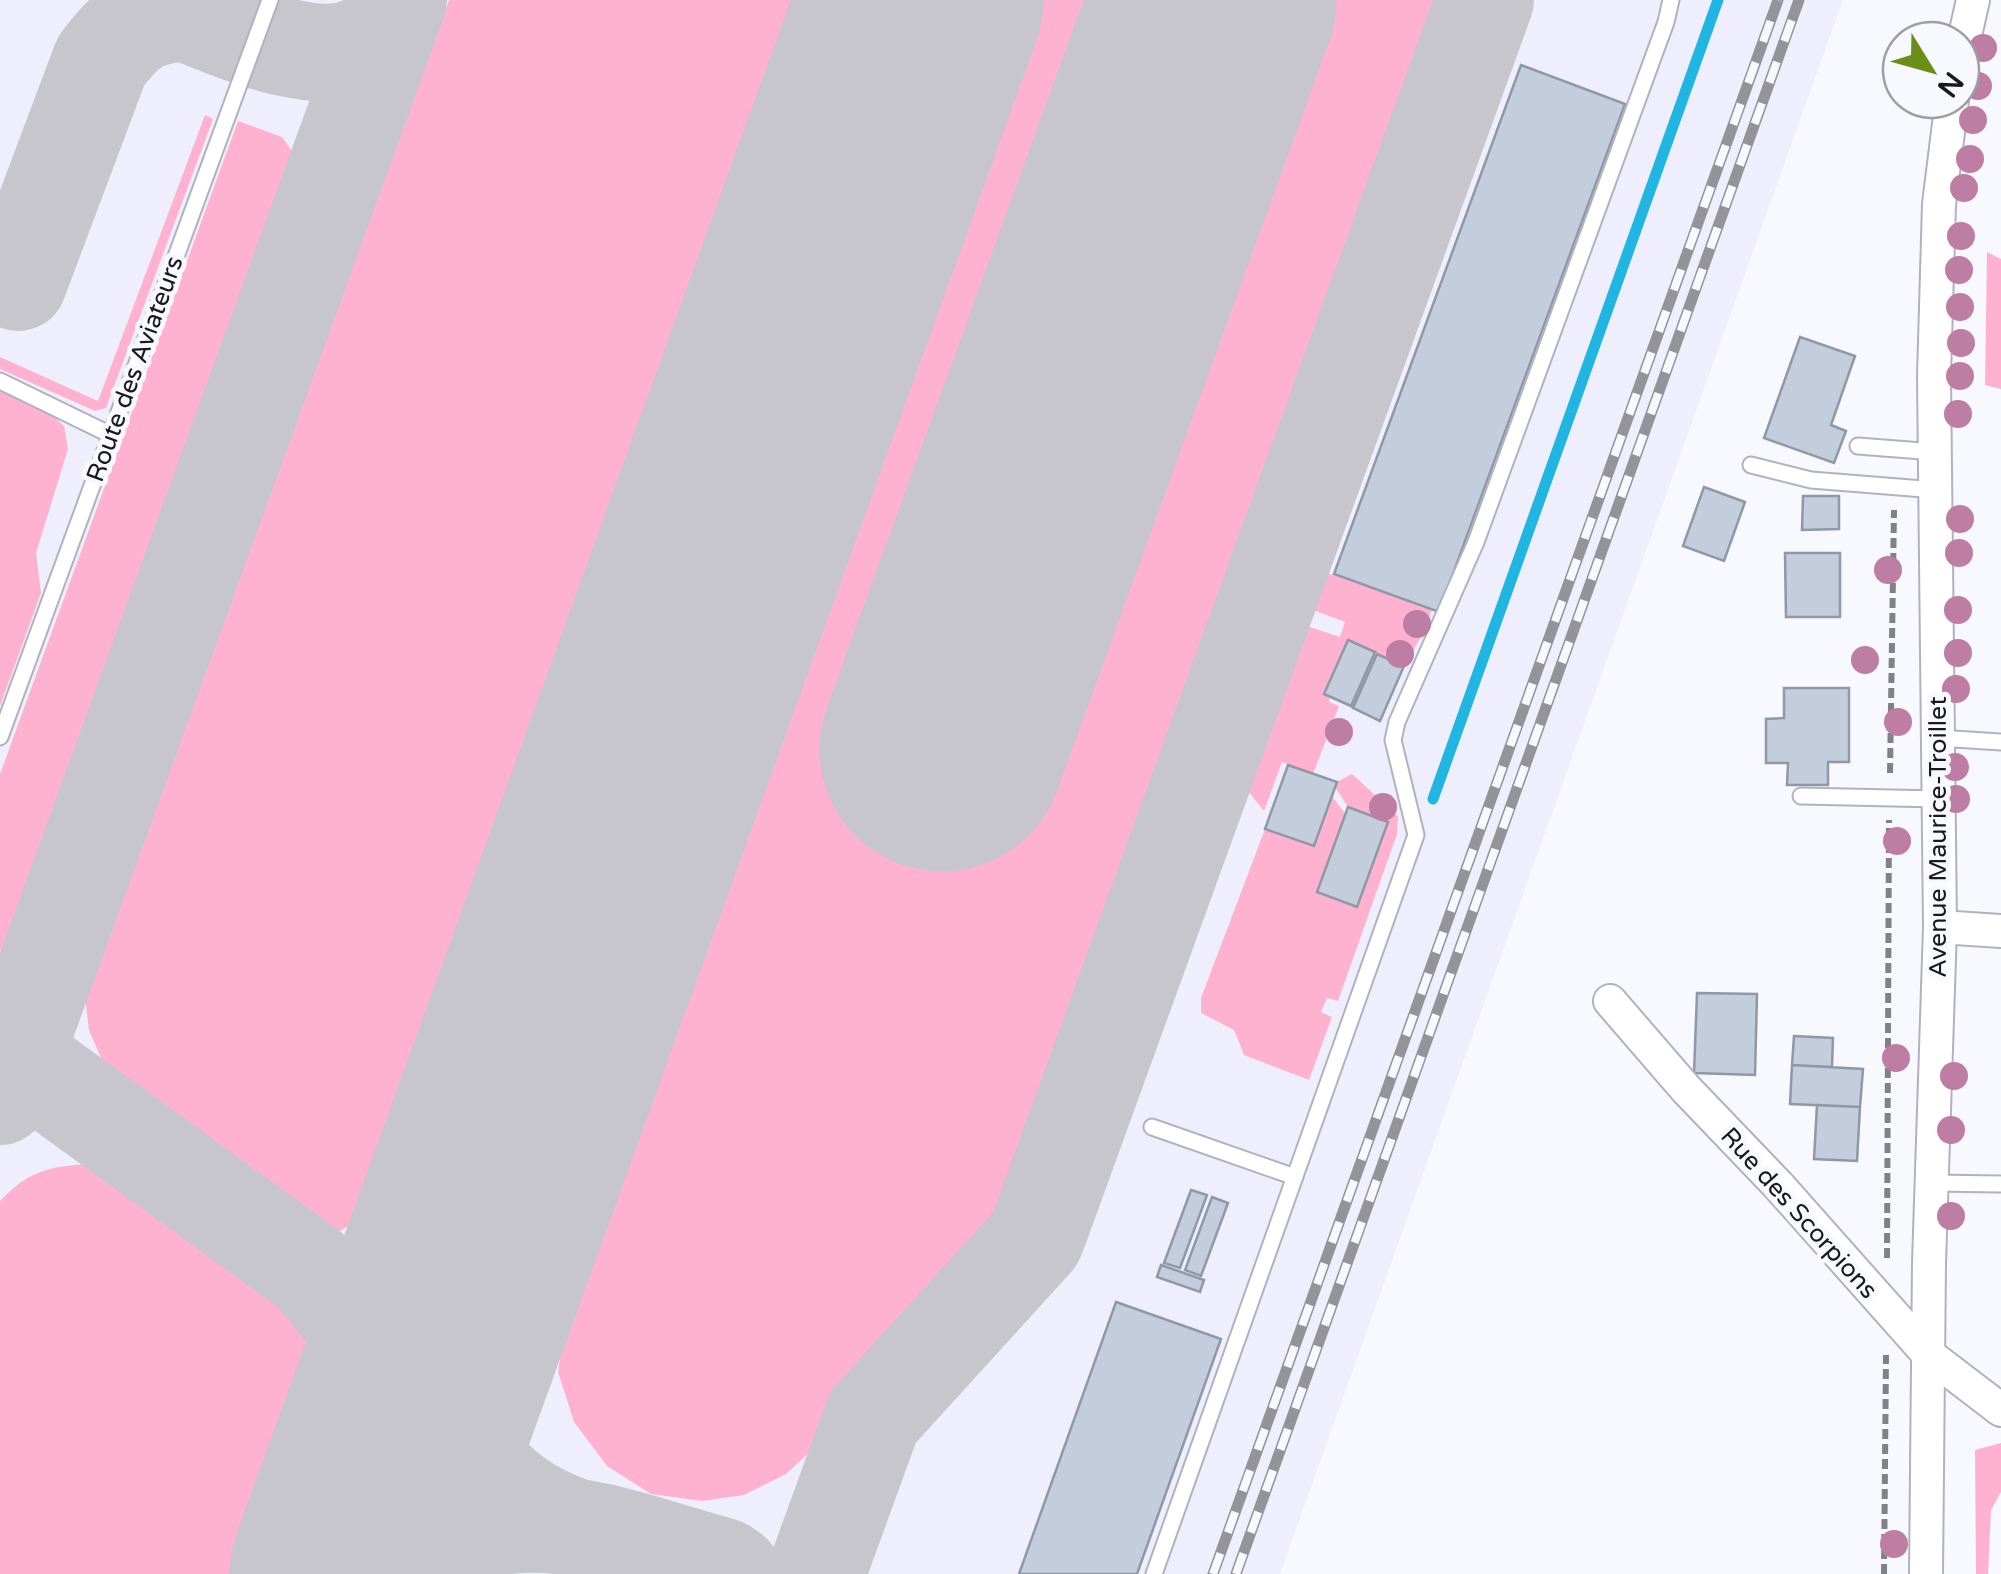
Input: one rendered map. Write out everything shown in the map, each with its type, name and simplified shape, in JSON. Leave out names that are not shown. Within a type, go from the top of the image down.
[{"type":"street","name":"Avenue Maurice-Troillet","points":[[1926,1574],[1940,927],[1936,490],[1939,204],[1950,120]]},
{"type":"street","points":[[1940,927],[2001,931]]},
{"type":"street","name":"Rue des Scorpions","points":[[1610,1000],[1886,1310],[1929,1355],[2001,1410]]},
{"type":"lane","name":"Route des Aviateurs","points":[[0,737],[270,0]]},
{"type":"lane","points":[[1154,1574],[1416,835],[1394,740],[1397,722],[1476,542],[1671,0]]},
{"type":"lane","points":[[0,382],[111,435]]},
{"type":"lane","points":[[1858,446],[1936,452]]},
{"type":"lane","points":[[1751,465],[1811,480],[1936,490]]},
{"type":"lane","points":[[1938,738],[2001,742]]},
{"type":"lane","points":[[1801,796],[1939,799]]},
{"type":"lane","points":[[1152,1127],[1292,1176]]},
{"type":"lane","points":[[1932,1183],[2001,1184]]},
{"type":"path","points":[[1884,1574],[1894,487]]},
{"type":"shaded area","points":[[0,0],[1843,0],[1280,1574],[0,1574]]},
{"type":"shaded area","points":[[449,0],[803,0],[365,1209],[349,1226],[325,1234],[294,1227],[127,1098],[101,1058],[89,1030],[84,990],[87,944],[314,323],[377,195]]},
{"type":"shaded area","points":[[1039,0],[1461,0],[1013,1225],[839,1425],[786,1474],[744,1495],[702,1501],[651,1494],[607,1466],[574,1422],[558,1372],[569,1299]]},
{"type":"shaded area","points":[[205,115],[213,119],[106,408],[95,411],[0,369],[0,357],[98,401]]},
{"type":"shaded area","points":[[238,121],[282,137],[307,172],[33,925],[0,951],[0,774]]},
{"type":"shaded area","points":[[1987,252],[2001,259],[2001,389],[1985,385]]},
{"type":"shaded area","points":[[0,390],[49,412],[64,426],[68,449],[36,553],[41,593],[0,706]]},
{"type":"shaded area","points":[[1327,573],[1432,609],[1404,666],[1348,640],[1324,694],[1330,697],[1329,702],[1339,706],[1313,774],[1282,762],[1264,811],[1248,791],[1261,759],[1257,756],[1307,626],[1340,637],[1345,622],[1313,610]]},
{"type":"shaded area","points":[[1352,774],[1398,816],[1397,834],[1338,1001],[1327,998],[1321,1012],[1332,1017],[1309,1080],[1244,1055],[1234,1030],[1201,1013],[1201,998],[1265,829],[1314,846],[1332,796],[1346,815],[1357,906],[1388,823],[1348,807],[1335,787]]},
{"type":"shaded area","points":[[101,1164],[130,1173],[291,1295],[306,1315],[315,1350],[234,1574],[0,1574],[0,1201],[23,1181],[46,1170]]},
{"type":"shaded area","points":[[2001,1443],[2001,1492],[1991,1510],[1988,1574],[1976,1574],[1975,1450]]},
{"type":"building","points":[[1521,65],[1625,104],[1439,612],[1334,574]]},
{"type":"building","points":[[1800,337],[1855,356],[1831,425],[1846,431],[1834,463],[1764,438]]},
{"type":"building","points":[[1704,487],[1745,502],[1724,561],[1683,546]]},
{"type":"building","points":[[1803,496],[1839,496],[1839,529],[1802,530]]},
{"type":"building","points":[[1785,553],[1840,553],[1840,617],[1786,617]]},
{"type":"building","points":[[1348,640],[1375,652],[1351,706],[1324,694]]},
{"type":"building","points":[[1377,654],[1404,666],[1380,721],[1353,708]]},
{"type":"building","points":[[1784,688],[1849,688],[1849,762],[1828,762],[1828,785],[1787,785],[1788,763],[1766,763],[1766,719],[1784,718]]},
{"type":"building","points":[[1288,765],[1337,782],[1314,846],[1265,829]]},
{"type":"building","points":[[1348,807],[1388,822],[1357,907],[1317,892]]},
{"type":"building","points":[[1697,993],[1757,994],[1755,1075],[1694,1073]]},
{"type":"building","points":[[1794,1036],[1833,1038],[1832,1067],[1792,1065]]},
{"type":"building","points":[[1792,1065],[1863,1069],[1860,1107],[1790,1104]]},
{"type":"building","points":[[1817,1105],[1860,1107],[1857,1161],[1814,1159]]},
{"type":"building","points":[[1191,1190],[1207,1195],[1180,1268],[1164,1263]]},
{"type":"building","points":[[1212,1197],[1228,1203],[1201,1276],[1185,1270]]},
{"type":"building","points":[[1161,1265],[1204,1280],[1200,1292],[1157,1277]]},
{"type":"building","points":[[1116,1302],[1221,1339],[1137,1574],[1019,1574]]},
{"type":"waterway","points":[[1433,799],[1718,0]]},
{"type":"taxiway","points":[[155,0],[263,41],[320,52],[346,51],[369,42],[390,20]]},
{"type":"taxiway","points":[[0,1096],[398,0]]},
{"type":"taxiway","points":[[816,1574],[873,1417],[1035,1239],[1485,0]]},
{"type":"taxiway","points":[[18,282],[101,61],[138,24],[189,12]]},
{"type":"taxiway","points":[[0,1045],[310,1270],[351,1322],[376,1370],[386,1424],[382,1490]]},
{"type":"taxiway","points":[[458,1278],[444,1355],[451,1412],[462,1437],[495,1480],[540,1513],[566,1524]]},
{"type":"taxiway","points":[[393,1574],[436,1547],[477,1531],[516,1524],[594,1531],[723,1567],[733,1574]]},
{"type":"runway","points":[[352,1574],[921,0]]},
{"type":"runway","points":[[942,749],[1214,0]]},
{"type":"railway","points":[[1213,1574],[1778,0]]},
{"type":"railway","points":[[1236,1574],[1799,0]]}]
